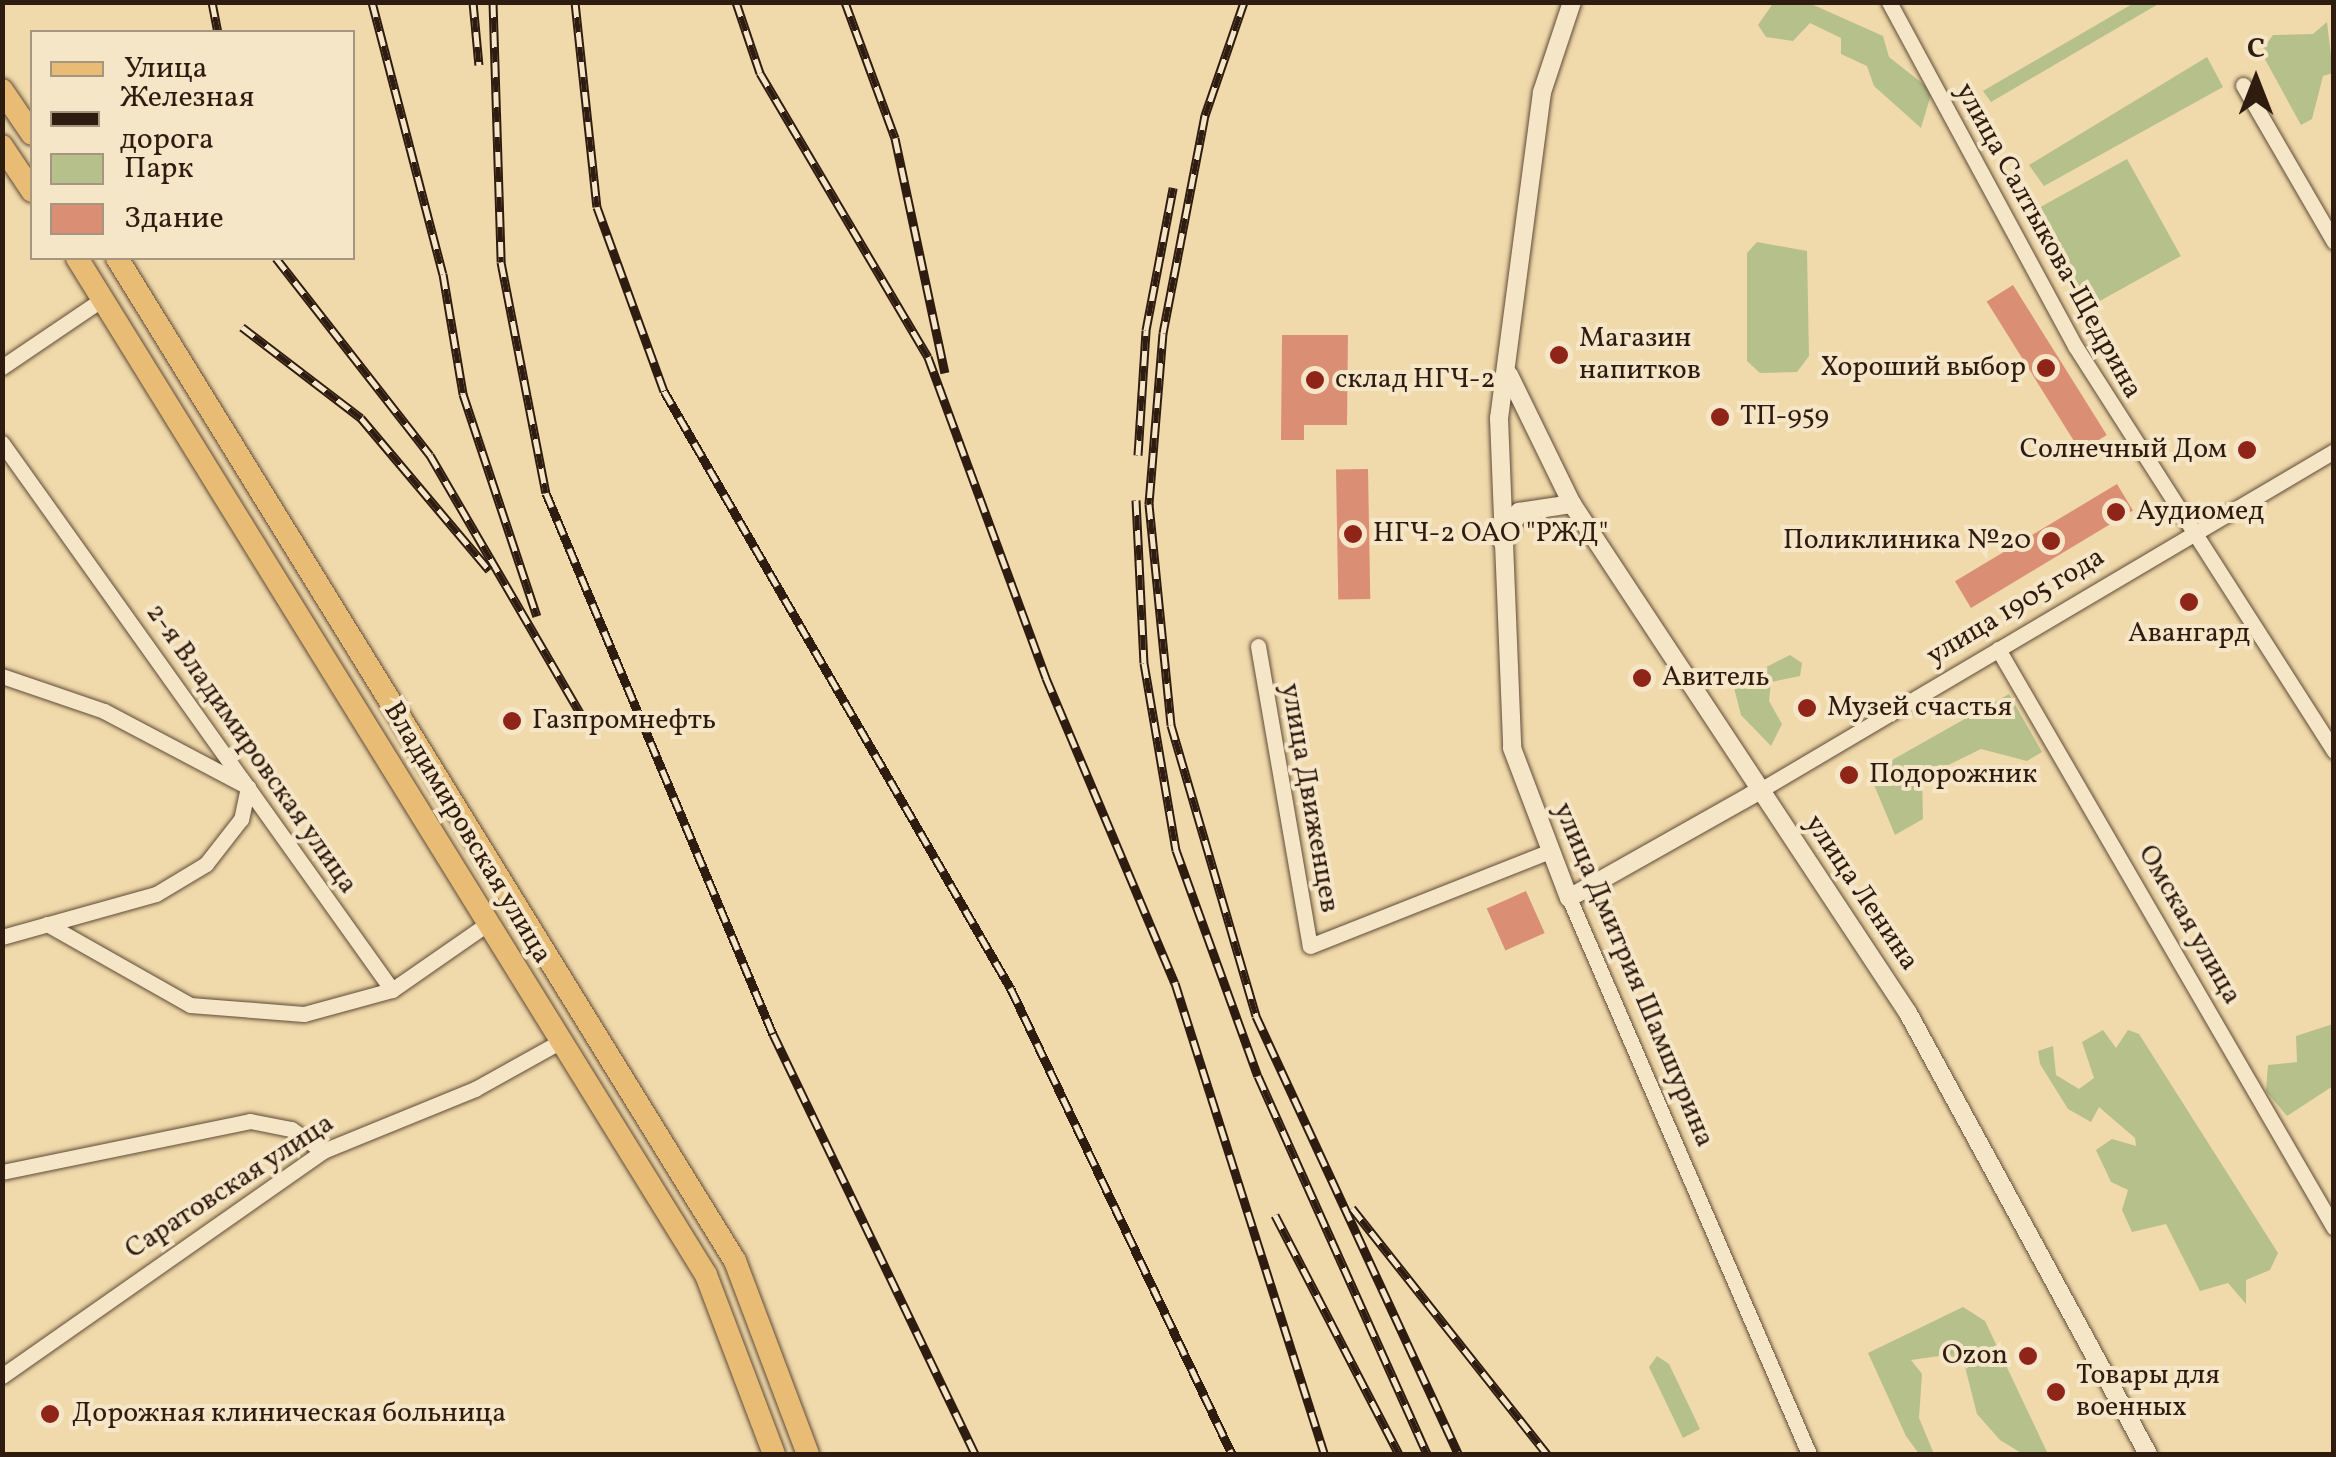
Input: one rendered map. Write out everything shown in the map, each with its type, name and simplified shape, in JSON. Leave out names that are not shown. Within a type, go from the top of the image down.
[{"type":"main road","points":[[2,90],[30,131]]},
{"type":"main road","points":[[2,146],[30,188]]},
{"type":"main road","name":"Владимировская улица","points":[[78,260],[487,924],[556,1044],[706,1275],[774,1454]]},
{"type":"main road","name":"Владимировская улица","points":[[119,260],[735,1261],[808,1454]]},
{"type":"street","name":"улица Дмитрия Шамшурина","points":[[1572,2],[1542,92],[1513,273],[1509,375],[1499,418],[1512,748],[1545,853],[1569,898],[1809,1454]]},
{"type":"street","name":"улица Салтыкова-Щедрина","points":[[1889,2],[2065,329],[2191,536],[2334,751]]},
{"type":"street","points":[[2243,85],[2334,242]]},
{"type":"street","points":[[2,367],[104,298]]},
{"type":"street","name":"улица Ленина","points":[[1509,375],[1572,504],[1758,792],[1908,1013],[2148,1454]]},
{"type":"street","name":"2-я Владимировская улица","points":[[2,443],[392,990]]},
{"type":"street","name":"улица 1905 года","points":[[1569,898],[1758,792],[2334,450]]},
{"type":"street","points":[[1502,544],[1518,512],[1572,504]]},
{"type":"street","name":"улица Движенцев","points":[[1258,646],[1310,946],[1545,853]]},
{"type":"street","name":"Омская улица","points":[[1998,649],[2334,1228]]},
{"type":"street","points":[[2,676],[104,711],[248,787],[241,819],[206,864],[156,894],[2,936]]},
{"type":"street","points":[[47,924],[190,1004],[304,1014],[392,990],[487,924]]},
{"type":"street","name":"Саратовская улица","points":[[2,1376],[323,1151],[475,1089],[556,1044]]},
{"type":"street","points":[[2,1172],[250,1121],[291,1129],[323,1151]]},
{"type":"green space","points":[[1774,2],[1809,3],[1883,36],[1889,57],[1932,91],[1921,128],[1874,86],[1867,66],[1841,54],[1841,38],[1810,23],[1793,41],[1766,37],[1758,25]]},
{"type":"green space","points":[[2134,3],[2160,3],[1991,102],[1983,91]]},
{"type":"green space","points":[[2327,22],[2333,73],[2323,76],[2312,119],[2301,125],[2261,52],[2273,35],[2313,34]]},
{"type":"green space","points":[[2207,57],[2223,87],[2044,186],[2029,165]]},
{"type":"green space","points":[[2127,159],[2181,256],[2089,307],[2035,210]]},
{"type":"green space","points":[[1757,242],[1807,251],[1809,356],[1797,372],[1760,373],[1747,361],[1747,253]]},
{"type":"green space","points":[[1790,655],[1802,663],[1800,676],[1771,682],[1769,701],[1782,724],[1771,746],[1741,715],[1733,684]]},
{"type":"green space","points":[[2009,694],[2042,752],[2027,761],[1981,749],[1922,778],[1923,819],[1895,835],[1869,773]]},
{"type":"green space","points":[[2333,1024],[2333,1086],[2287,1116],[2266,1091],[2268,1065],[2297,1062],[2296,1036]]},
{"type":"green space","points":[[2103,1030],[2116,1048],[2128,1030],[2139,1034],[2278,1253],[2270,1270],[2246,1280],[2246,1304],[2228,1283],[2200,1291],[2166,1224],[2132,1232],[2122,1210],[2128,1190],[2111,1182],[2096,1150],[2112,1139],[2136,1146],[2135,1138],[2099,1107],[2091,1122],[2068,1109],[2040,1064],[2038,1051],[2053,1046],[2056,1075],[2079,1089],[2094,1078],[2082,1042]]},
{"type":"green space","points":[[1963,1307],[1985,1321],[2048,1454],[2023,1454],[2000,1440],[1977,1414],[1963,1359],[1946,1355],[1911,1360],[1922,1374],[1919,1418],[1934,1454],[1919,1454],[1906,1436],[1868,1353]]},
{"type":"green space","points":[[1657,1356],[1669,1364],[1700,1429],[1683,1438],[1649,1367]]},
{"type":"building","name":"Хороший выбор","points":[[2013,285],[2107,435],[2081,452],[1987,301]]},
{"type":"building","name":"склад НГЧ-2","points":[[1282,335],[1348,335],[1347,425],[1304,425],[1304,440],[1281,440]]},
{"type":"building","name":"НГЧ-2 ОАО \"РЖД\"","points":[[1368,469],[1370,599],[1338,600],[1336,470]]},
{"type":"building","name":"Поликлиника №20","points":[[2117,484],[2133,511],[1971,608],[1955,581]]},
{"type":"building","points":[[1526,891],[1545,933],[1505,951],[1487,908]]},
{"type":"railway","points":[[212,2],[218,30]]},
{"type":"railway","points":[[372,2],[443,274],[463,394],[537,616]]},
{"type":"railway","points":[[473,2],[479,65]]},
{"type":"railway","points":[[493,2],[501,262],[546,493],[773,1034],[975,1454]]},
{"type":"railway","points":[[575,2],[597,207],[664,391],[1011,989],[1232,1454]]},
{"type":"railway","points":[[736,2],[760,73],[928,357],[1046,678],[1175,983],[1324,1454]]},
{"type":"railway","points":[[845,2],[895,138],[945,373]]},
{"type":"railway","points":[[1244,2],[1205,115],[1163,333],[1149,504],[1171,725],[1256,1016],[1458,1454]]},
{"type":"railway","points":[[1138,455],[1146,330],[1173,188]]},
{"type":"railway","points":[[278,260],[430,455],[583,718]]},
{"type":"railway","points":[[242,327],[361,418],[489,570]]},
{"type":"railway","points":[[1136,500],[1144,663],[1176,850],[1258,1076],[1427,1454]]},
{"type":"railway","points":[[1352,1208],[1547,1454]]},
{"type":"railway","points":[[1275,1215],[1399,1454]]},
{"type":"place","name":"Магазин напитков","points":[[1559,355]]},
{"type":"place","name":"Хороший выбор","points":[[2046,368]]},
{"type":"place","name":"склад НГЧ-2","points":[[1315,380]]},
{"type":"place","name":"ТП-959","points":[[1720,417]]},
{"type":"place","name":"Солнечный Дом","points":[[2247,450]]},
{"type":"place","name":"Аудиомед","points":[[2116,512]]},
{"type":"place","name":"НГЧ-2 ОАО \"РЖД\"","points":[[1353,534]]},
{"type":"place","name":"Поликлиника №20","points":[[2051,541]]},
{"type":"place","name":"Авангард","points":[[2189,602]]},
{"type":"place","name":"Авитель","points":[[1642,678]]},
{"type":"place","name":"Музей счастья","points":[[1807,708]]},
{"type":"place","name":"Газпромнефть","points":[[512,721]]},
{"type":"place","name":"Подорожник","points":[[1849,775]]},
{"type":"place","name":"Ozon","points":[[2028,1356]]},
{"type":"place","name":"Товары для военных","points":[[2056,1392]]},
{"type":"place","name":"Дорожная клиническая больница","points":[[50,1414]]}]
